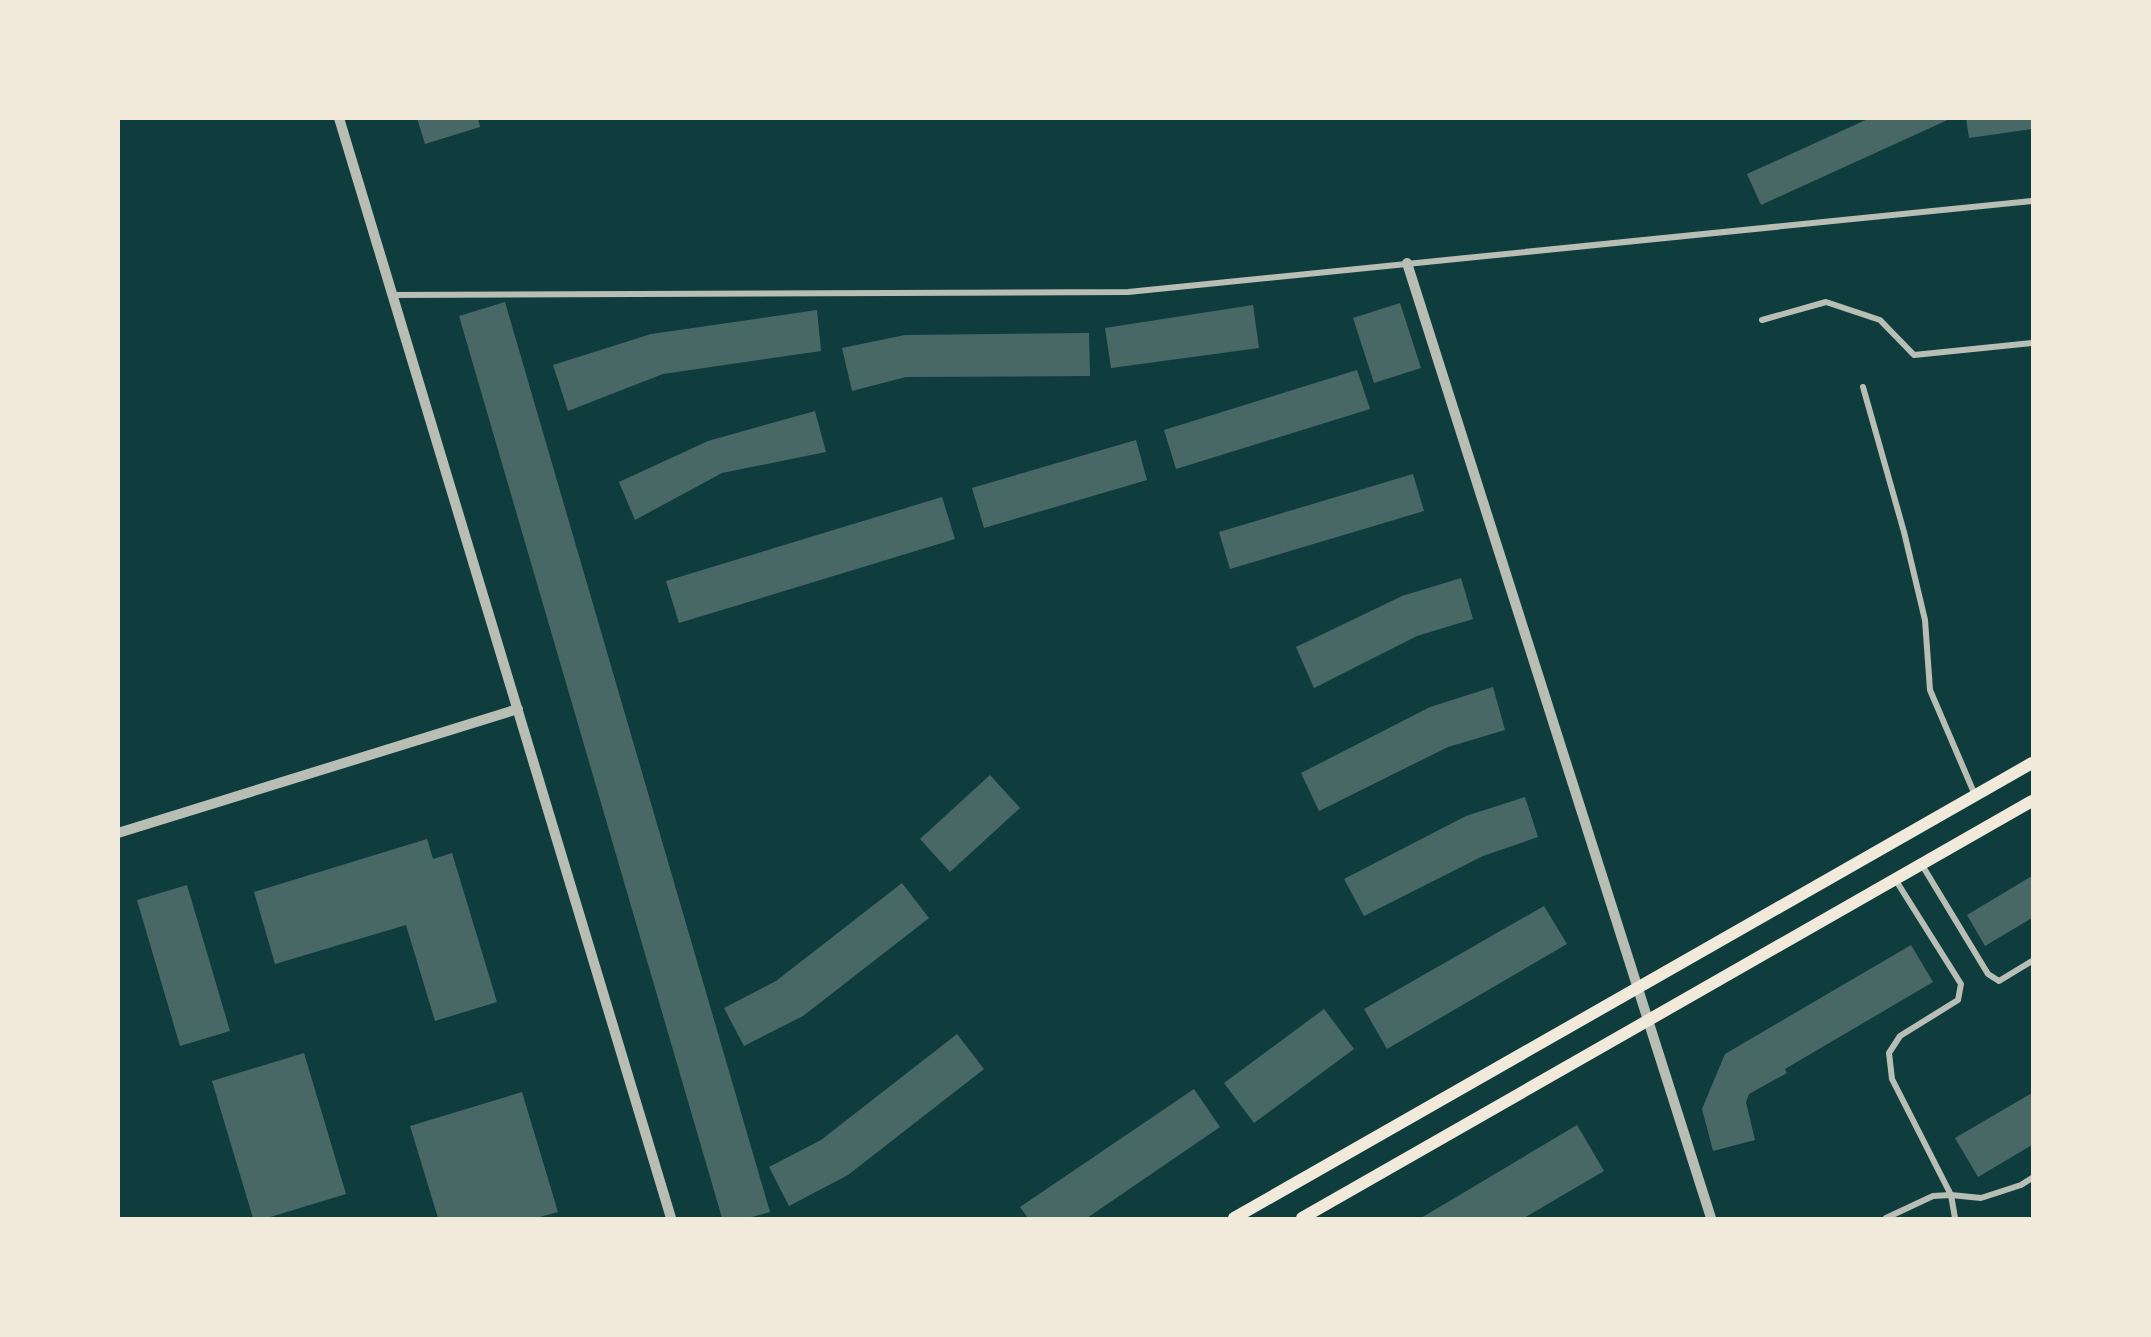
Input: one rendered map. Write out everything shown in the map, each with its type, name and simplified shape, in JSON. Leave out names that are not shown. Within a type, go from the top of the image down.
[{"type":"main road","points":[[1234,1218],[2032,763]]},
{"type":"main road","points":[[1302,1218],[2032,801]]},
{"type":"street","points":[[339,118],[671,1218]]},
{"type":"street","points":[[392,295],[1128,292],[2032,201]]},
{"type":"street","points":[[1407,263],[1711,1218]]},
{"type":"street","points":[[1762,320],[1826,302],[1880,320],[1914,355],[2032,343]]},
{"type":"street","points":[[1863,387],[1905,532],[1925,620],[1930,690],[1976,795]]},
{"type":"street","points":[[118,833],[518,709]]},
{"type":"street","points":[[1921,864],[1988,974],[1999,981],[2032,961]]},
{"type":"street","points":[[1895,879],[1960,984],[1958,1000],[1900,1036],[1889,1053],[1892,1079],[1951,1195],[1955,1218]]},
{"type":"street","points":[[1886,1218],[1934,1196],[1981,1198],[2021,1185],[2032,1178]]},
{"type":"building","points":[[417,118],[478,118],[480,127],[425,144]]},
{"type":"building","points":[[1870,118],[1952,118],[1761,205],[1747,174]]},
{"type":"building","points":[[1966,118],[2032,118],[2032,129],[1969,138]]},
{"type":"building","points":[[505,302],[770,1212],[748,1218],[722,1218],[459,316]]},
{"type":"building","points":[[1400,303],[1421,368],[1374,383],[1353,318]]},
{"type":"building","points":[[1253,305],[1259,348],[1111,368],[1105,328]]},
{"type":"building","points":[[817,310],[821,351],[663,374],[568,411],[553,365],[651,334]]},
{"type":"building","points":[[1089,333],[1090,376],[906,377],[852,391],[842,348],[905,335]]},
{"type":"building","points":[[1357,370],[1370,409],[1176,469],[1164,430]]},
{"type":"building","points":[[815,411],[826,452],[722,473],[635,520],[619,482],[708,441]]},
{"type":"building","points":[[1136,440],[1147,480],[984,528],[972,488]]},
{"type":"building","points":[[1413,474],[1424,511],[1230,569],[1219,532]]},
{"type":"building","points":[[942,497],[955,539],[679,623],[666,581]]},
{"type":"building","points":[[1461,578],[1473,619],[1417,636],[1314,688],[1296,647],[1402,596]]},
{"type":"building","points":[[1493,687],[1505,730],[1448,747],[1319,811],[1301,773],[1430,707]]},
{"type":"building","points":[[990,775],[1020,808],[950,872],[920,839]]},
{"type":"building","points":[[1525,797],[1538,837],[1483,856],[1364,916],[1344,879],[1466,816]]},
{"type":"building","points":[[427,839],[433,859],[452,853],[497,1002],[435,1021],[406,925],[275,964],[254,892]]},
{"type":"building","points":[[2032,876],[2032,918],[1985,946],[1967,915]]},
{"type":"building","points":[[902,883],[929,918],[803,1016],[744,1046],[724,1008],[776,981]]},
{"type":"building","points":[[187,885],[230,1031],[180,1046],[137,900]]},
{"type":"building","points":[[1544,906],[1567,944],[1387,1049],[1364,1009]]},
{"type":"building","points":[[1911,945],[1933,982],[1785,1069],[1787,1073],[1749,1094],[1746,1102],[1755,1140],[1713,1151],[1702,1109],[1725,1054]]},
{"type":"building","points":[[1324,1009],[1354,1049],[1254,1123],[1224,1083]]},
{"type":"building","points":[[957,1034],[984,1069],[848,1175],[789,1206],[769,1167],[821,1140]]},
{"type":"building","points":[[304,1053],[346,1194],[267,1218],[253,1218],[212,1081]]},
{"type":"building","points":[[1194,1089],[1220,1127],[1087,1218],[1028,1218],[1020,1207]]},
{"type":"building","points":[[522,1092],[558,1212],[536,1218],[438,1218],[410,1126]]},
{"type":"building","points":[[2032,1093],[2032,1145],[1978,1177],[1955,1138]]},
{"type":"building","points":[[1577,1125],[1604,1171],[1524,1218],[1421,1218]]}]
